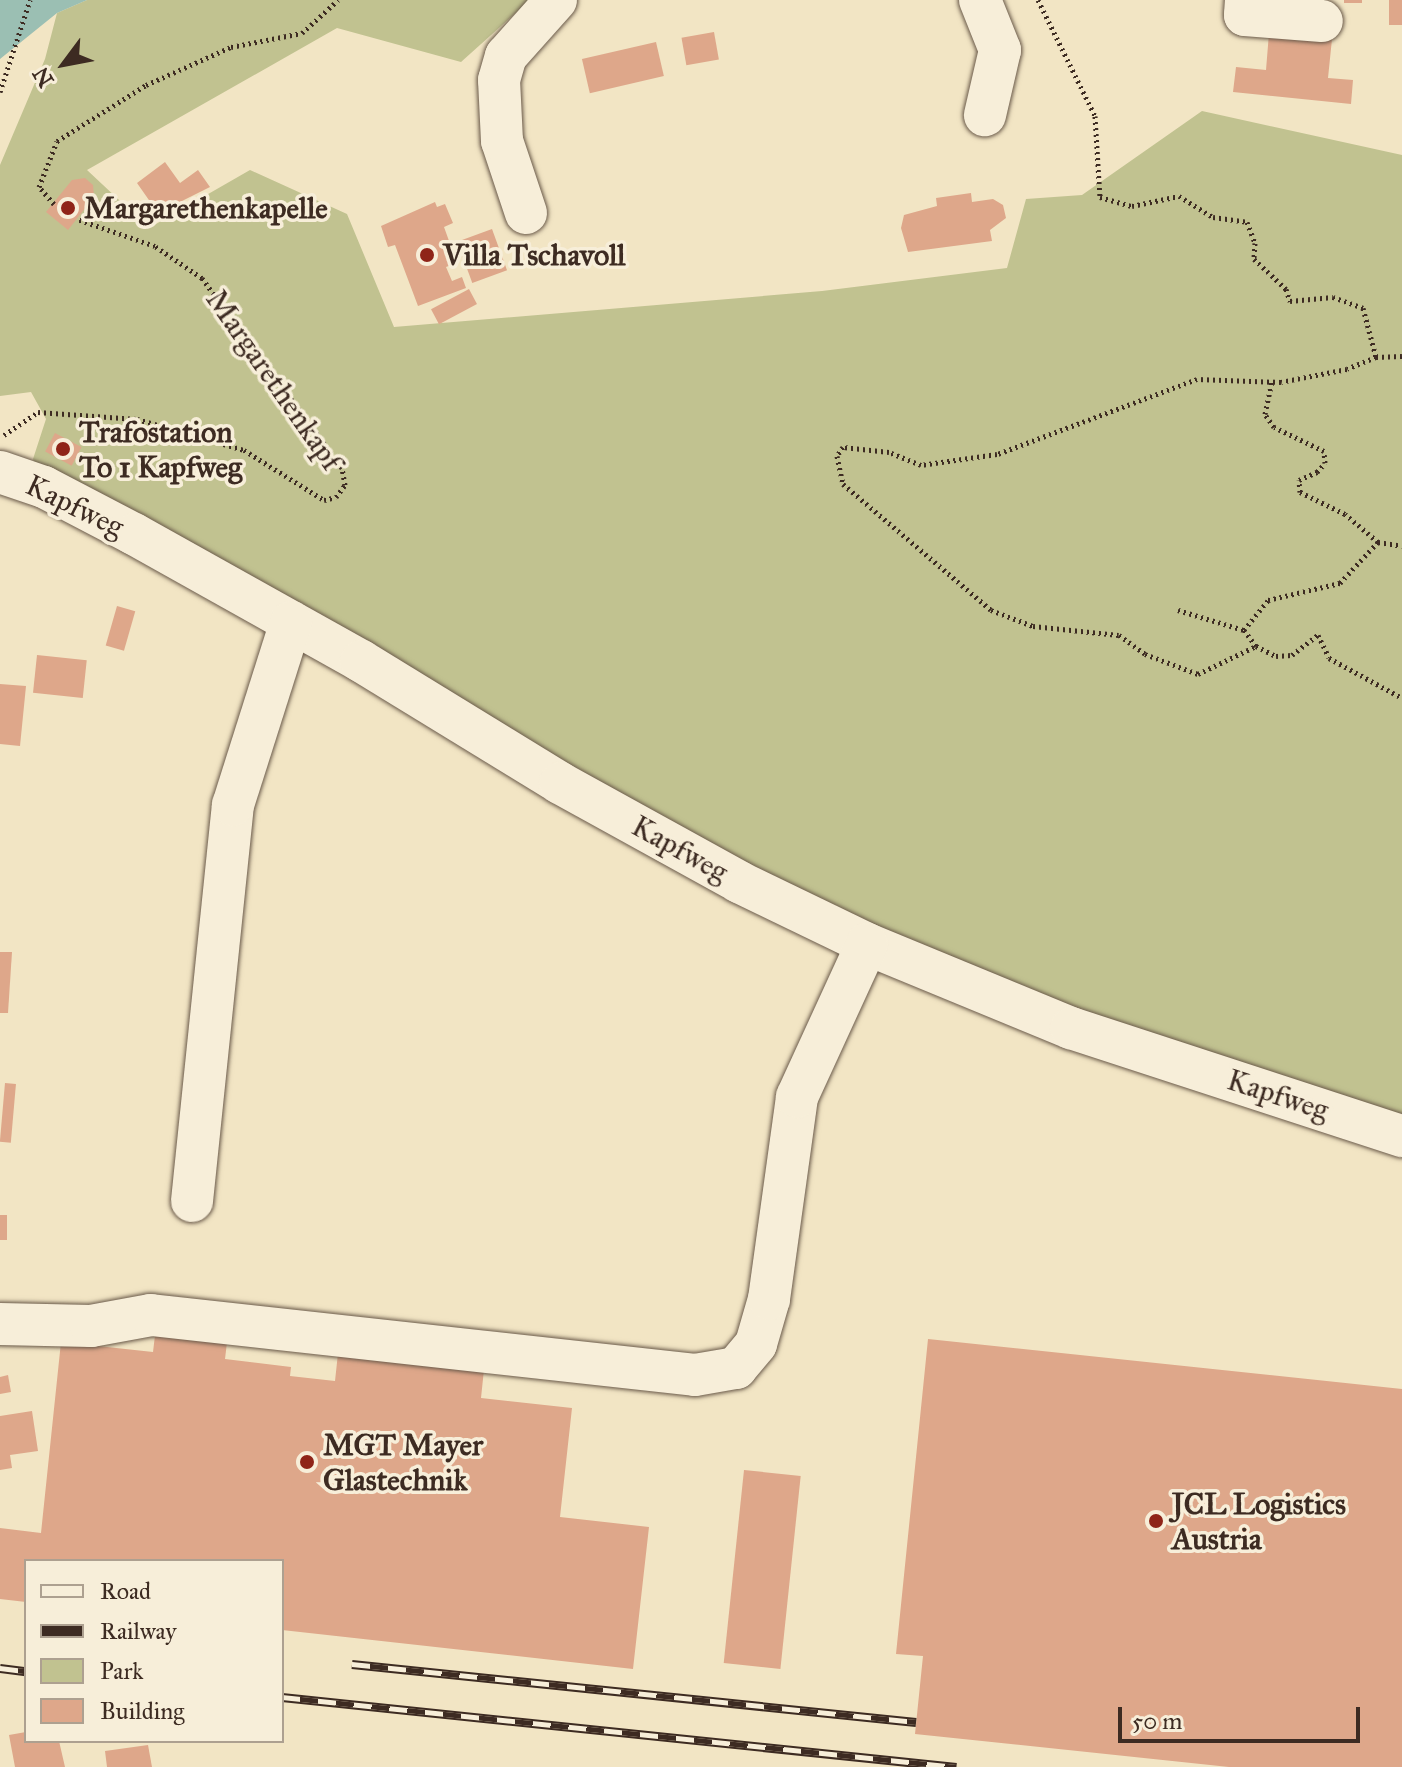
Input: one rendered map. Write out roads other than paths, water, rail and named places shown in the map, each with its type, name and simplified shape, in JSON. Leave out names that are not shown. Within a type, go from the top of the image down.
[{"type":"street","points":[[526,213],[502,141],[499,80],[506,56],[556,0]]},
{"type":"street","points":[[980,0],[1000,50],[985,115]]},
{"type":"street","points":[[1246,0],[1245,15],[1322,21]]},
{"type":"street","name":"Kapfweg","points":[[0,472],[44,487],[291,622],[574,790],[739,882],[867,944],[1071,1028],[1402,1136]]},
{"type":"street","points":[[192,1201],[233,805],[291,622]]},
{"type":"street","points":[[0,1324],[91,1326],[151,1315],[695,1375],[736,1368],[756,1344],[769,1299],[797,1097],[867,944]]},
{"type":"water","points":[[0,0],[87,0],[57,13],[0,59]]},
{"type":"railway","points":[[352,1664],[916,1722]]},
{"type":"railway","points":[[0,1668],[24,1671]]},
{"type":"railway","points":[[284,1697],[956,1767]]},
{"type":"place","name":"Margarethenkapelle","points":[[68,208]]},
{"type":"place","name":"Villa Tschavoll","points":[[427,255]]},
{"type":"place","name":"Trafostation To 1 Kapfweg","points":[[63,449]]},
{"type":"place","name":"MGT Mayer Glastechnik","points":[[307,1462]]},
{"type":"place","name":"JCL Logistics Austria","points":[[1156,1521]]}]
